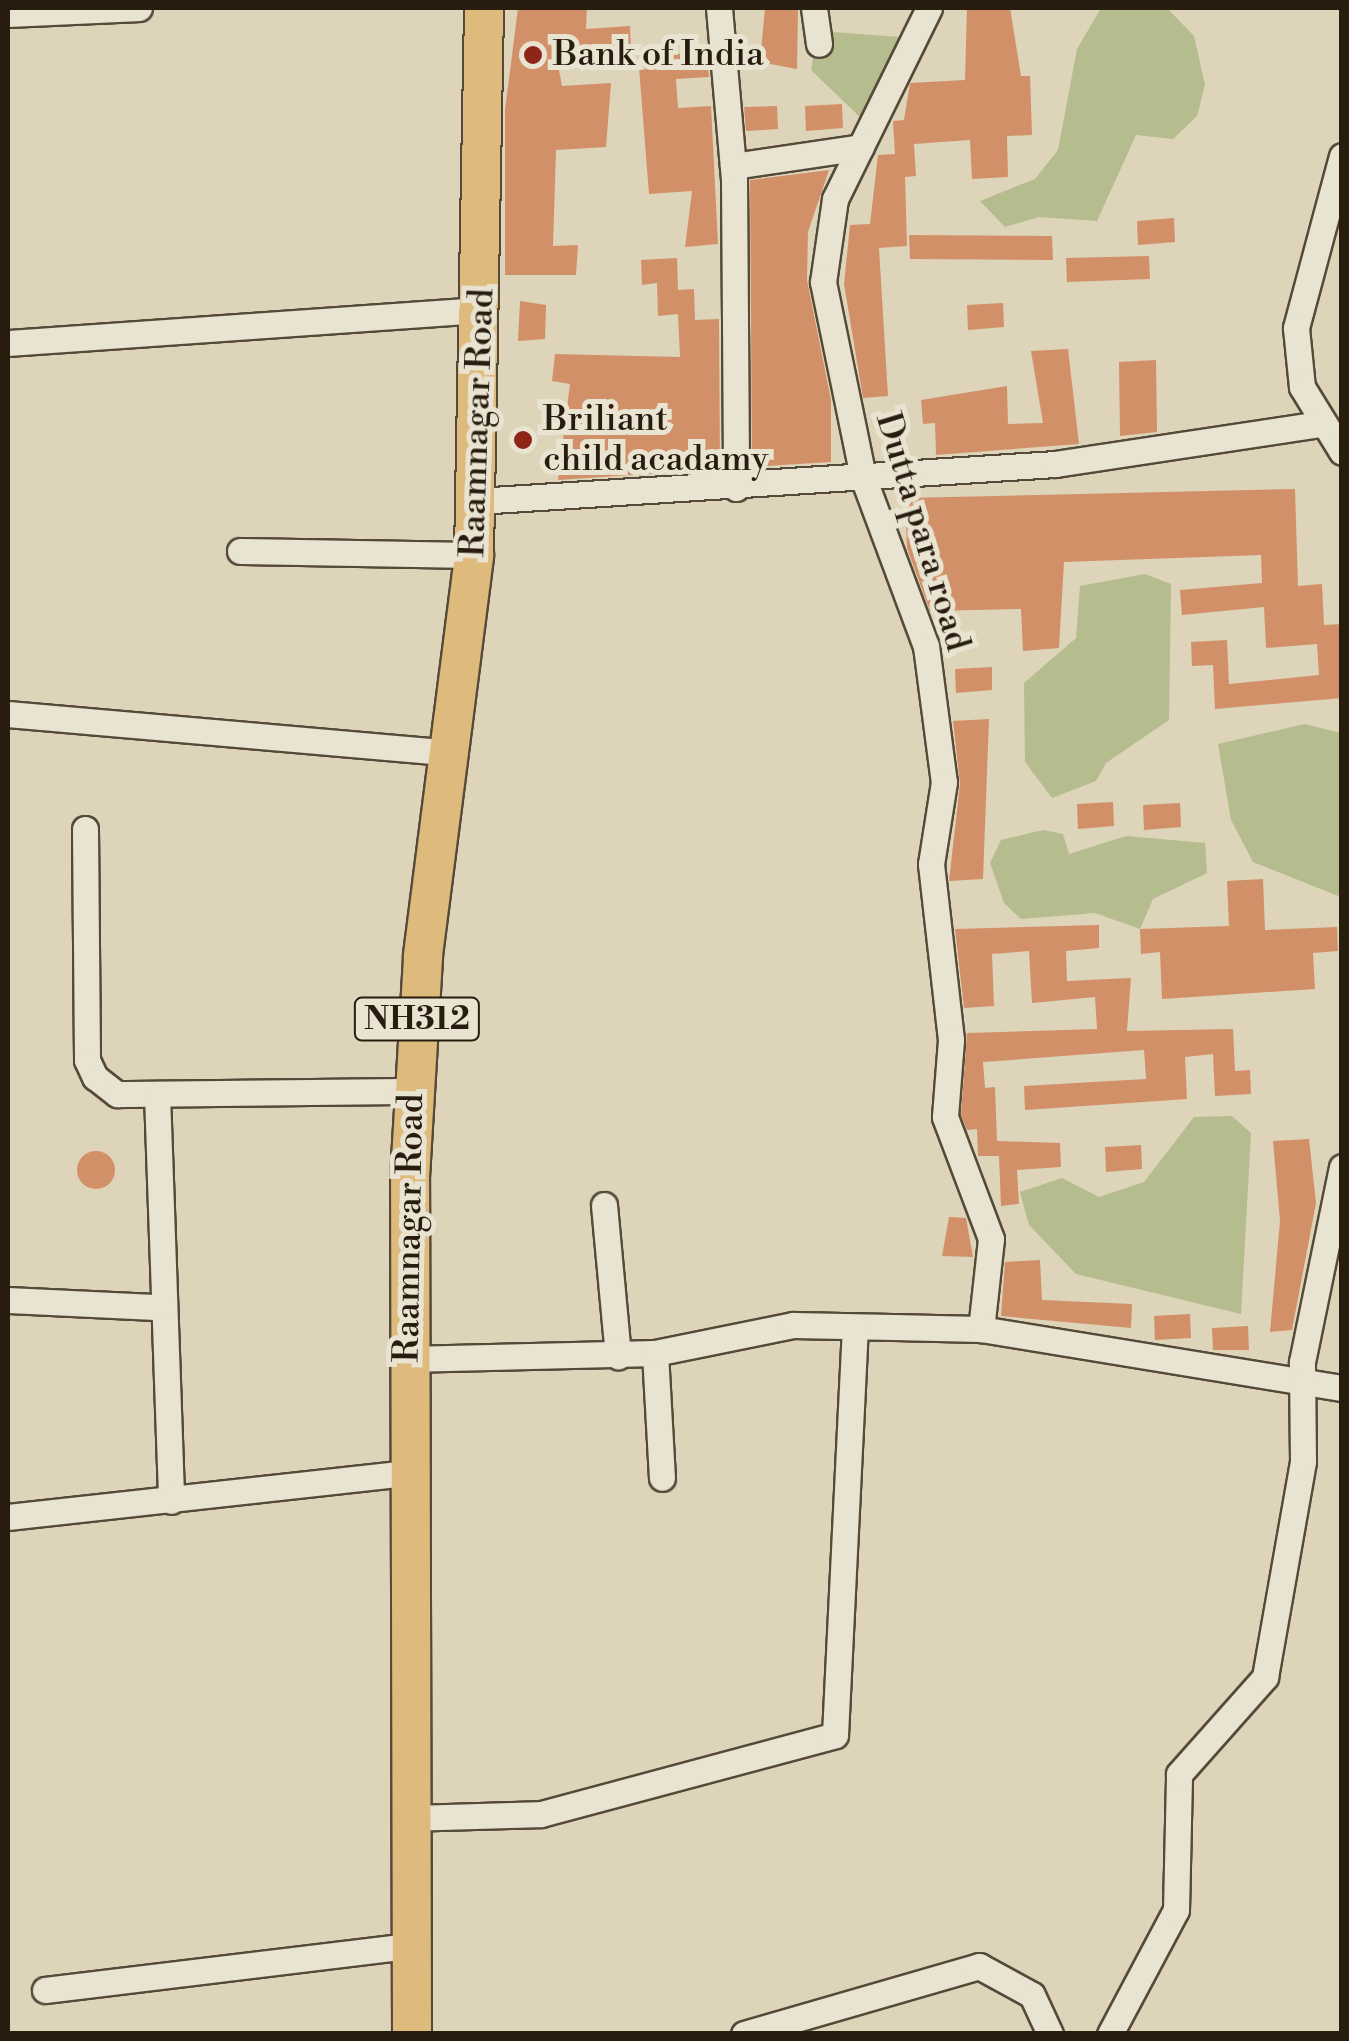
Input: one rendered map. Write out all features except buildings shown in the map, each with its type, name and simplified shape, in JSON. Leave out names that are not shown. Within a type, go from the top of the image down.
[{"type":"highway","name":"Raamnagar Road","points":[[412,2034],[405,1473],[413,1091],[474,556],[482,310],[484,8]]},
{"type":"street","points":[[8,14],[139,8]]},
{"type":"street","points":[[719,8],[733,166],[736,488]]},
{"type":"street","points":[[814,8],[819,44]]},
{"type":"street","name":"Dutta para road","points":[[930,8],[835,199],[823,282],[863,477],[926,646],[944,782],[931,864],[952,1040],[945,1117],[991,1239],[984,1269],[981,1328]]},
{"type":"street","points":[[733,166],[860,147]]},
{"type":"street","points":[[1342,156],[1296,328],[1297,368],[1320,424],[1342,452]]},
{"type":"street","points":[[8,343],[482,310]]},
{"type":"street","points":[[477,501],[736,488],[1056,464],[1320,424]]},
{"type":"street","points":[[240,551],[474,556]]},
{"type":"street","points":[[8,714],[454,753]]},
{"type":"street","points":[[85,829],[88,1060],[117,1094],[413,1091]]},
{"type":"street","points":[[157,1094],[158,1307],[171,1501]]},
{"type":"street","points":[[1110,2034],[1176,1910],[1179,1774],[1262,1689],[1303,1461],[1301,1380],[1342,1167]]},
{"type":"street","points":[[604,1205],[618,1356]]},
{"type":"street","points":[[8,1300],[158,1307]]},
{"type":"street","points":[[407,1359],[655,1354],[782,1326],[981,1328],[1342,1388]]},
{"type":"street","points":[[409,1818],[542,1814],[835,1735],[855,1327]]},
{"type":"street","points":[[655,1354],[662,1478]]},
{"type":"street","points":[[8,1517],[405,1473]]},
{"type":"street","points":[[45,1990],[411,1946]]},
{"type":"street","points":[[744,2034],[979,1966],[1032,1995],[1050,2034]]},
{"type":"green space","points":[[1101,8],[1167,8],[1194,36],[1205,85],[1197,116],[1173,139],[1136,135],[1097,221],[1039,217],[1005,227],[980,201],[1035,179],[1058,150],[1077,49]]},
{"type":"green space","points":[[818,31],[901,37],[862,119],[811,70]]},
{"type":"green space","points":[[1145,574],[1171,584],[1169,720],[1106,763],[1096,781],[1052,798],[1025,762],[1024,683],[1076,638],[1080,586]]},
{"type":"green space","points":[[1305,724],[1341,733],[1341,897],[1253,862],[1231,820],[1218,744]]},
{"type":"green space","points":[[1043,830],[1063,834],[1069,854],[1126,836],[1205,843],[1207,873],[1153,899],[1140,929],[1095,913],[1021,919],[1004,903],[990,863],[1001,840]]},
{"type":"green space","points":[[1232,1116],[1251,1133],[1241,1314],[1076,1274],[1029,1225],[1020,1192],[1062,1178],[1099,1197],[1144,1182],[1194,1117]]},
{"type":"place","name":"Bank of India","points":[[533,55]]},
{"type":"place","name":"Briliant child acadamy","points":[[523,440]]}]
